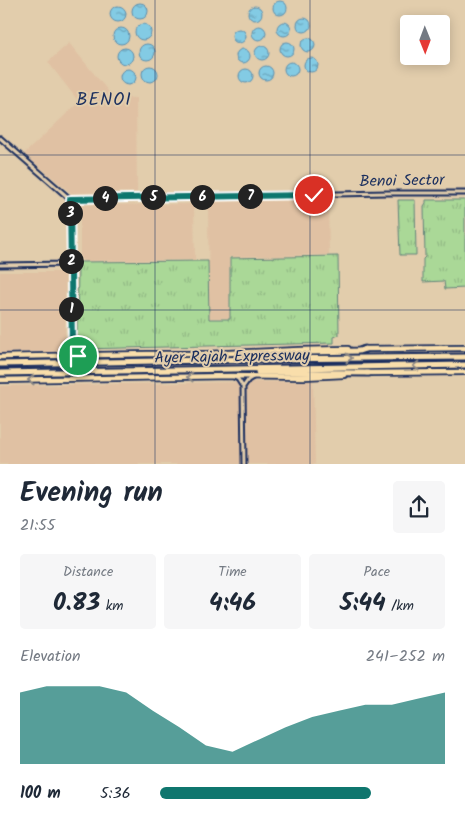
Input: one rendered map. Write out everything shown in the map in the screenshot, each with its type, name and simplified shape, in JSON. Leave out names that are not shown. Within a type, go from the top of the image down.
[{"type":"highway","points":[[265,359],[270,356],[365,349]]},
{"type":"highway","name":"Ayer Rajah Expressway","points":[[0,364],[465,357]]},
{"type":"highway","name":"Ayer Rajah Expressway","points":[[0,373],[465,365]]},
{"type":"highway","points":[[225,369],[265,372],[369,373]]},
{"type":"main road","points":[[0,357],[465,348]]},
{"type":"main road","points":[[0,380],[231,376],[304,377],[369,373],[465,372]]},
{"type":"street","points":[[0,138],[70,199],[72,348],[78,356]]},
{"type":"street","name":"Benoi Sector","points":[[70,199],[465,193]]},
{"type":"street","points":[[0,265],[71,264]]},
{"type":"street","points":[[66,356],[72,348]]},
{"type":"street","points":[[231,376],[238,379],[243,387],[244,464]]},
{"type":"street","points":[[243,387],[248,380],[255,377]]},
{"type":"shaded area","points":[[69,43],[113,97],[136,98],[137,192],[71,193],[24,154],[79,102],[48,62]]},
{"type":"shaded area","points":[[328,200],[329,255],[229,257],[230,318],[209,318],[208,202]]},
{"type":"shaded area","points":[[194,204],[195,260],[84,261],[80,258],[80,205]]},
{"type":"shaded area","points":[[0,272],[60,272],[65,277],[65,347],[59,352],[0,353]]},
{"type":"shaded area","points":[[313,381],[315,464],[0,464],[0,386]]},
{"type":"green space","points":[[398,200],[415,200],[416,255],[400,255]]},
{"type":"green space","points":[[426,200],[465,200],[465,288],[445,289],[444,281],[423,282],[423,259],[425,257],[424,206]]},
{"type":"green space","points":[[338,256],[339,335],[334,337],[334,343],[81,349],[77,345],[78,262],[208,261],[209,319],[230,319],[230,258]]},
{"type":"water","points":[[277,1],[283,1],[287,8],[283,15],[277,15],[273,11],[273,5]]},
{"type":"water","points":[[137,3],[143,3],[148,8],[146,17],[137,19],[132,14],[132,8]]},
{"type":"water","points":[[115,6],[121,6],[126,11],[124,20],[115,22],[110,17],[110,11]]},
{"type":"water","points":[[252,6],[258,6],[262,13],[258,20],[252,20],[248,16],[248,10]]},
{"type":"water","points":[[301,18],[307,18],[311,25],[307,32],[301,32],[297,28],[297,22]]},
{"type":"water","points":[[281,22],[287,22],[291,29],[287,36],[281,36],[277,32],[277,26]]},
{"type":"water","points":[[140,24],[146,24],[151,29],[149,38],[140,40],[135,35],[135,29]]},
{"type":"water","points":[[256,26],[262,26],[266,33],[262,40],[256,40],[252,36],[252,30]]},
{"type":"water","points":[[118,28],[124,28],[129,33],[127,42],[118,44],[113,39],[113,33]]},
{"type":"water","points":[[236,29],[242,29],[246,36],[242,43],[236,43],[232,39],[232,33]]},
{"type":"water","points":[[305,38],[311,38],[315,45],[311,52],[305,52],[301,48],[301,42]]},
{"type":"water","points":[[284,42],[290,42],[294,49],[290,56],[284,56],[280,52],[280,46]]},
{"type":"water","points":[[144,44],[150,44],[155,49],[153,58],[144,60],[139,55],[139,49]]},
{"type":"water","points":[[259,46],[265,46],[269,53],[265,60],[259,60],[255,56],[255,50]]},
{"type":"water","points":[[122,48],[128,48],[133,53],[131,62],[122,64],[117,59],[117,53]]},
{"type":"water","points":[[240,49],[246,49],[250,56],[246,63],[240,63],[236,59],[236,53]]},
{"type":"water","points":[[308,58],[314,58],[318,65],[314,72],[308,72],[304,68],[304,62]]},
{"type":"water","points":[[288,62],[294,62],[298,69],[294,76],[288,76],[284,72],[284,66]]},
{"type":"water","points":[[147,66],[153,66],[158,71],[156,80],[147,82],[142,77],[142,71]]},
{"type":"water","points":[[263,66],[269,66],[273,73],[269,80],[263,80],[259,76],[259,70]]},
{"type":"water","points":[[125,69],[131,69],[136,74],[134,83],[125,85],[120,80],[120,74]]},
{"type":"water","points":[[243,69],[249,69],[253,76],[249,83],[243,83],[239,79],[239,73]]},
{"type":"district","name":"BENOI","points":[[104,100]]},
{"type":"route","points":[[78,356],[72,348],[70,199],[314,195]]}]
